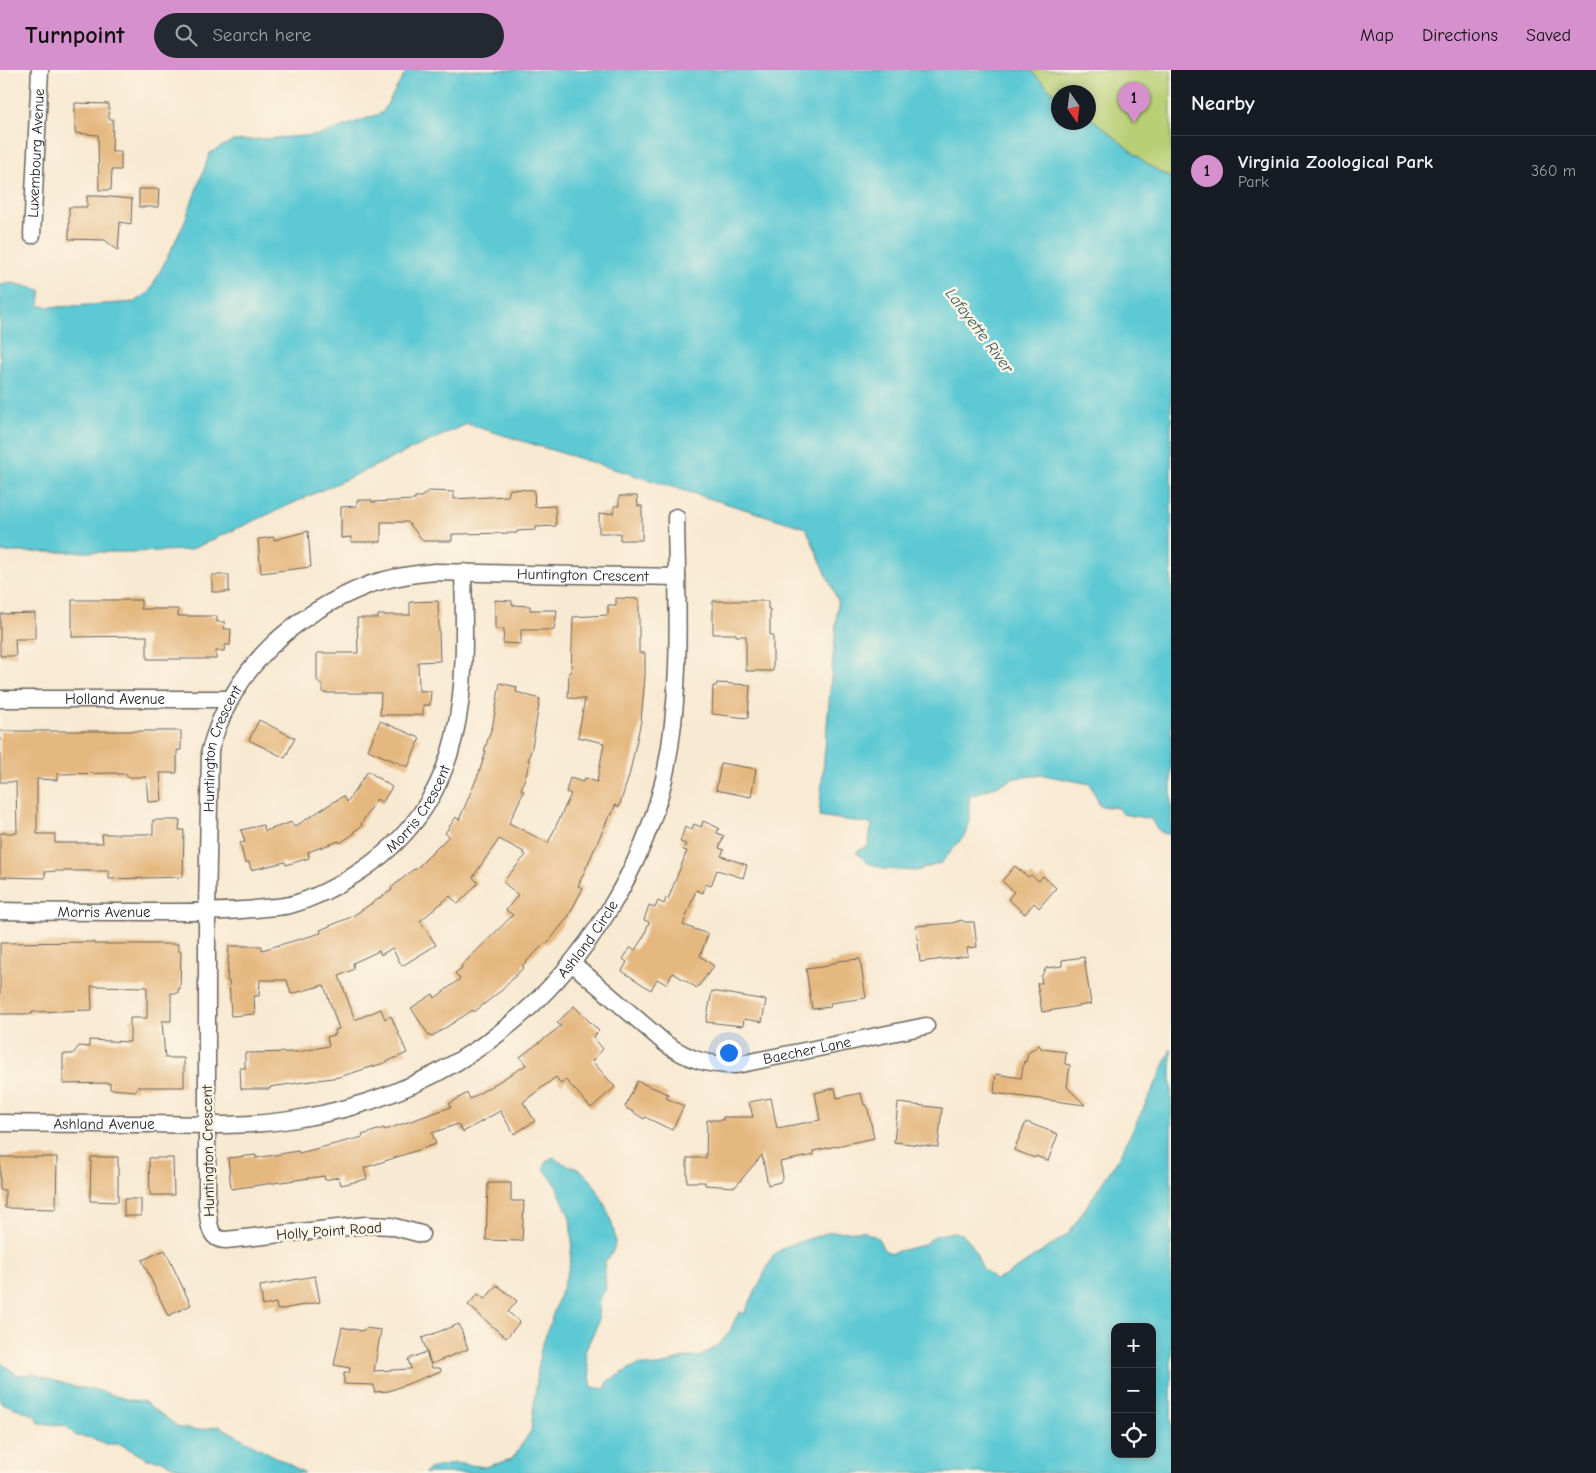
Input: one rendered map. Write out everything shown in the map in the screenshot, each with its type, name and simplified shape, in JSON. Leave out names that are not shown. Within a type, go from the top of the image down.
[{"type":"street","name":"Luxembourg Avenue","points":[[32,235],[40,70]]},
{"type":"street","name":"Ashland Circle","points":[[207,1125],[295,1120],[379,1098],[423,1080],[462,1060],[505,1030],[538,1001],[572,963],[617,896],[640,852],[654,816],[664,778],[674,722],[677,672],[676,517]]},
{"type":"street","name":"Huntington Crescent","points":[[266,1236],[220,1240],[210,1230],[208,1204],[207,912],[210,750],[216,728],[229,699],[256,662],[286,632],[310,614],[332,601],[372,584],[403,576],[435,572],[677,577]]},
{"type":"street","name":"Morris Crescent","points":[[207,912],[242,911],[290,905],[316,895],[352,877],[374,861],[398,840],[421,815],[436,790],[447,764],[455,732],[465,643],[463,572]]},
{"type":"street","name":"Holland Avenue","points":[[0,699],[229,699]]},
{"type":"street","name":"Morris Avenue","points":[[0,911],[207,912]]},
{"type":"street","name":"Baecher Lane","points":[[572,963],[666,1044],[695,1060],[715,1065],[736,1065],[926,1026]]},
{"type":"street","name":"Ashland Avenue","points":[[0,1123],[207,1125]]},
{"type":"street","name":"Holly Point Road","points":[[266,1236],[366,1225],[391,1226],[421,1234]]},
{"type":"green space","points":[[1030,70],[1171,70],[1171,178],[1139,158],[1096,123],[1096,85],[1051,85],[1051,90]]},
{"type":"water","name":"Lafayette River","points":[[407,70],[1030,70],[1051,90],[1051,130],[1096,130],[1096,123],[1139,158],[1171,178],[1171,834],[1161,832],[1151,819],[1122,814],[1118,808],[1100,806],[1090,784],[1044,775],[1015,778],[969,797],[969,821],[965,835],[941,863],[916,871],[884,869],[868,863],[856,852],[868,846],[872,824],[819,816],[838,601],[806,528],[467,424],[190,550],[0,552],[0,285],[13,283],[41,290],[39,306],[58,307],[135,302],[150,291],[183,226],[210,153],[232,141],[319,135],[382,113]]},
{"type":"water","points":[[1171,1049],[1171,1473],[424,1473],[429,1469],[455,1463],[485,1467],[512,1459],[531,1431],[540,1352],[570,1265],[572,1241],[570,1218],[555,1183],[544,1169],[546,1161],[554,1157],[584,1173],[595,1186],[605,1206],[615,1235],[615,1243],[611,1254],[604,1263],[606,1289],[599,1299],[598,1323],[585,1351],[592,1387],[605,1389],[608,1381],[638,1364],[658,1366],[686,1357],[699,1357],[710,1351],[731,1330],[740,1312],[744,1314],[774,1254],[787,1246],[830,1232],[863,1231],[878,1238],[884,1250],[891,1253],[923,1245],[935,1236],[953,1232],[964,1235],[971,1243],[982,1267],[995,1280],[1007,1275],[1068,1234],[1118,1159]]},
{"type":"water","points":[[0,1362],[17,1375],[34,1374],[75,1387],[93,1389],[129,1400],[143,1401],[180,1428],[200,1430],[219,1426],[305,1473],[205,1473],[176,1468],[164,1461],[147,1459],[120,1444],[105,1444],[93,1438],[76,1436],[66,1426],[39,1423],[36,1416],[0,1402]]},
{"type":"building","points":[[75,103],[109,104],[109,119],[113,119],[112,152],[121,152],[121,170],[112,170],[111,190],[99,190],[98,135],[75,133]]},
{"type":"building","points":[[139,189],[159,189],[158,207],[139,207]]},
{"type":"building","points":[[87,196],[132,199],[131,224],[120,222],[118,251],[105,240],[69,239],[69,207],[87,207]]},
{"type":"building","points":[[510,489],[534,490],[535,507],[555,506],[556,526],[536,527],[536,530],[517,531],[517,533],[452,534],[452,541],[423,541],[408,522],[381,522],[381,542],[351,542],[351,537],[341,538],[341,507],[357,506],[357,500],[372,500],[372,502],[415,500],[415,497],[421,497],[428,491],[454,492],[454,499],[508,496]]},
{"type":"building","points":[[619,496],[637,496],[638,506],[642,506],[642,540],[620,540],[620,533],[599,533],[599,514],[614,513],[614,506],[619,506]]},
{"type":"building","points":[[308,531],[311,567],[261,573],[258,539],[274,537],[274,540]]},
{"type":"building","points":[[212,575],[229,575],[229,592],[212,592]]},
{"type":"building","points":[[616,598],[639,599],[639,653],[645,653],[641,721],[629,776],[619,807],[615,805],[612,815],[610,814],[578,886],[583,888],[568,917],[547,944],[545,943],[522,966],[524,967],[502,990],[474,1012],[473,1010],[431,1037],[428,1034],[411,1008],[433,994],[435,998],[460,979],[455,973],[513,915],[506,910],[518,895],[503,882],[526,855],[524,852],[499,839],[473,877],[478,883],[458,904],[450,896],[420,921],[436,945],[402,966],[392,948],[381,955],[379,951],[353,963],[354,969],[339,976],[355,1020],[381,1009],[385,1019],[391,1016],[407,1053],[381,1064],[339,1077],[270,1087],[270,1089],[241,1089],[240,1068],[245,1068],[245,1053],[298,1052],[329,1046],[327,1037],[336,1034],[335,1030],[339,1029],[324,985],[291,994],[287,980],[260,980],[259,996],[254,996],[255,1014],[231,1016],[229,981],[227,981],[229,946],[262,946],[262,950],[321,933],[320,930],[351,917],[392,890],[391,888],[415,870],[449,836],[445,833],[456,817],[459,820],[486,751],[484,751],[493,724],[500,683],[517,687],[516,692],[540,699],[528,761],[530,762],[521,790],[524,791],[509,823],[548,843],[571,794],[566,792],[570,778],[583,782],[585,778],[597,782],[604,743],[578,737],[585,699],[568,698],[573,617],[608,615],[608,605],[616,605]]},
{"type":"building","points":[[72,600],[141,600],[141,609],[178,609],[178,616],[217,616],[217,622],[225,622],[224,629],[231,629],[230,645],[225,645],[224,651],[216,651],[216,659],[147,659],[147,636],[72,637]]},
{"type":"building","points":[[495,600],[512,601],[512,605],[530,606],[530,610],[557,610],[554,630],[521,630],[521,644],[503,643],[504,629],[495,629]]},
{"type":"building","points":[[438,601],[440,661],[418,662],[419,691],[431,691],[430,705],[423,705],[423,715],[380,715],[381,693],[323,693],[323,687],[317,680],[317,653],[358,653],[357,618],[378,618],[378,615],[410,615],[410,602]]},
{"type":"building","points":[[713,601],[768,601],[768,609],[770,609],[770,635],[773,635],[773,671],[746,671],[746,636],[713,634]]},
{"type":"building","points":[[35,613],[35,639],[15,639],[16,656],[0,656],[0,614]]},
{"type":"building","points":[[717,683],[750,685],[748,718],[712,714],[713,686],[716,686]]},
{"type":"building","points":[[259,720],[295,738],[285,758],[249,740]]},
{"type":"building","points":[[380,721],[420,738],[408,767],[368,750]]},
{"type":"building","points":[[0,731],[181,731],[181,750],[177,750],[177,773],[160,773],[162,801],[148,802],[146,777],[127,777],[127,774],[117,773],[57,774],[57,780],[37,779],[37,834],[55,834],[55,843],[103,843],[102,834],[153,834],[153,820],[180,820],[179,830],[184,830],[183,877],[109,879],[109,871],[55,871],[45,872],[45,878],[0,877],[0,833],[17,833],[16,782],[0,782]]},
{"type":"building","points":[[721,763],[756,769],[751,797],[716,790]]},
{"type":"building","points":[[368,771],[392,787],[382,803],[377,799],[361,824],[362,826],[353,832],[355,833],[340,843],[339,841],[308,852],[309,858],[286,865],[285,862],[251,870],[249,862],[245,863],[240,843],[245,842],[241,830],[263,825],[265,831],[292,822],[294,827],[343,796],[347,802]]},
{"type":"building","points":[[703,821],[719,828],[717,833],[724,836],[719,848],[724,850],[721,856],[747,865],[743,878],[717,870],[711,886],[706,884],[703,893],[696,890],[683,925],[708,934],[700,956],[714,966],[697,988],[673,973],[666,984],[657,979],[651,990],[622,971],[627,962],[623,959],[630,948],[635,950],[644,936],[649,922],[644,920],[649,905],[655,908],[658,901],[664,904],[666,898],[668,899],[687,851],[683,850],[686,844],[680,842],[685,827],[691,830],[694,824],[701,827]]},
{"type":"building","points":[[1015,866],[1028,877],[1031,875],[1039,881],[1043,876],[1056,888],[1039,908],[1034,903],[1025,914],[1008,899],[1014,892],[1002,881]]},
{"type":"building","points":[[962,920],[964,922],[974,922],[977,947],[967,948],[968,956],[920,962],[916,926],[952,923]]},
{"type":"building","points":[[94,942],[94,944],[178,944],[178,951],[181,951],[180,989],[178,989],[178,993],[171,993],[171,1021],[162,1021],[165,1058],[184,1058],[184,1087],[137,1087],[136,1091],[110,1089],[110,1083],[63,1084],[63,1054],[73,1054],[79,1046],[89,1047],[89,1040],[130,1042],[130,1018],[147,1018],[147,987],[91,986],[92,1010],[0,1014],[0,943]]},
{"type":"building","points":[[1084,957],[1091,1004],[1042,1012],[1037,983],[1042,983],[1041,977],[1046,968],[1062,966],[1062,960]]},
{"type":"building","points":[[860,959],[866,998],[830,1003],[831,1007],[812,1009],[806,969],[828,966],[830,963],[836,963],[837,961]]},
{"type":"building","points":[[712,991],[766,1000],[762,1022],[744,1019],[743,1026],[706,1022]]},
{"type":"building","points":[[574,1006],[599,1031],[593,1037],[603,1049],[592,1061],[615,1087],[591,1108],[566,1080],[561,1084],[556,1077],[523,1102],[535,1121],[514,1134],[500,1111],[463,1132],[458,1124],[432,1133],[436,1144],[364,1168],[367,1179],[341,1185],[339,1177],[325,1180],[324,1176],[231,1189],[228,1158],[256,1155],[256,1158],[298,1151],[299,1153],[363,1137],[362,1135],[384,1128],[385,1130],[451,1107],[449,1104],[467,1093],[470,1099],[526,1065],[520,1057],[561,1026],[557,1023]]},
{"type":"building","points":[[1039,1045],[1042,1049],[1066,1052],[1065,1064],[1070,1065],[1067,1087],[1085,1105],[994,1093],[996,1074],[1021,1078],[1024,1061],[1026,1062],[1028,1053]]},
{"type":"building","points":[[637,1081],[668,1094],[666,1098],[684,1106],[672,1130],[645,1117],[644,1119],[625,1107]]},
{"type":"building","points":[[835,1088],[837,1098],[861,1093],[864,1105],[867,1105],[874,1138],[813,1151],[814,1155],[780,1162],[783,1177],[780,1182],[768,1185],[762,1155],[735,1187],[705,1185],[705,1182],[687,1182],[687,1158],[706,1158],[707,1120],[723,1120],[723,1117],[753,1117],[749,1102],[771,1098],[777,1128],[820,1120],[815,1093]]},
{"type":"building","points":[[898,1103],[942,1108],[938,1147],[894,1142]]},
{"type":"building","points":[[1026,1122],[1058,1134],[1048,1161],[1014,1150]]},
{"type":"building","points":[[0,1157],[57,1157],[56,1209],[5,1208],[5,1190],[0,1190]]},
{"type":"building","points":[[91,1157],[118,1157],[118,1202],[90,1201]]},
{"type":"building","points":[[149,1158],[173,1158],[174,1195],[150,1195]]},
{"type":"building","points":[[488,1183],[511,1183],[511,1201],[524,1201],[522,1241],[486,1240]]},
{"type":"building","points":[[124,1199],[141,1199],[141,1216],[124,1216]]},
{"type":"building","points":[[165,1250],[191,1305],[168,1316],[142,1260]]},
{"type":"building","points":[[315,1276],[320,1302],[277,1310],[276,1303],[263,1306],[260,1286]]},
{"type":"building","points":[[497,1285],[517,1301],[508,1312],[520,1322],[506,1338],[468,1305],[478,1294],[485,1299]]},
{"type":"building","points":[[459,1324],[468,1349],[431,1364],[422,1338]]},
{"type":"building","points":[[342,1327],[362,1331],[366,1328],[381,1330],[374,1371],[411,1369],[408,1359],[426,1352],[432,1368],[440,1368],[441,1371],[389,1391],[374,1392],[374,1385],[344,1384],[344,1373],[349,1373],[350,1368],[334,1365]]},
{"type":"place","name":"Virginia Zoological Park","points":[[1134,123]]}]
